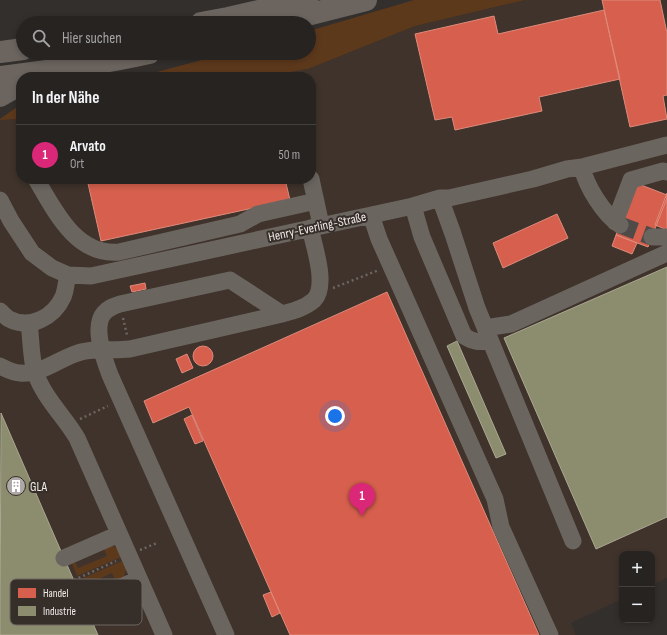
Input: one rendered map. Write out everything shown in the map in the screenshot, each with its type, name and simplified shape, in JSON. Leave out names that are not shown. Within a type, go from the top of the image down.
[{"type":"main road","points":[[237,16],[307,0]]},
{"type":"main road","points":[[302,16],[366,0]]},
{"type":"main road","points":[[57,72],[119,60]]},
{"type":"main road","points":[[0,78],[16,77]]},
{"type":"main road","points":[[0,96],[16,87]]},
{"type":"street","name":"Henry-Everling-Straße","points":[[0,200],[10,221],[32,253],[52,268],[68,276],[91,276],[413,206],[440,198],[449,198],[533,179],[567,169],[582,167],[667,145]]},
{"type":"street","points":[[582,167],[584,178],[599,203],[617,224],[631,180],[663,171],[667,172]]},
{"type":"street","points":[[39,184],[56,212],[71,232],[88,246],[99,251],[110,253],[240,224],[258,214],[316,201]]},
{"type":"street","points":[[0,366],[21,374],[35,371],[80,352],[130,349],[282,314],[309,304],[318,295],[321,287],[316,226],[316,201],[312,184]]},
{"type":"street","points":[[440,198],[477,308],[574,541]]},
{"type":"street","points":[[413,206],[422,237],[464,336],[470,340],[480,342],[488,334],[667,253]]},
{"type":"street","points":[[371,215],[390,265],[495,500],[501,527],[550,635]]},
{"type":"street","points":[[0,311],[9,319],[18,322],[29,323],[38,321],[50,314],[63,297],[68,276]]},
{"type":"street","points":[[226,635],[104,360],[99,335],[99,323],[103,314],[111,307],[120,304],[230,280],[282,314]]},
{"type":"street","points":[[29,323],[35,371],[46,395],[77,438],[139,579]]},
{"type":"street","points":[[64,558],[119,534]]},
{"type":"street","points":[[142,586],[164,635]]},
{"type":"path","points":[[318,295],[390,265]]},
{"type":"path","points":[[82,418],[93,413]]},
{"type":"path","points":[[76,579],[157,543]]},
{"type":"shaded area","points":[[414,0],[525,0],[415,26],[308,69],[290,72],[157,72],[202,60],[316,60],[316,29]]},
{"type":"shaded area","points":[[525,0],[667,0],[667,578],[655,584],[655,551],[619,551],[619,600],[571,623],[576,635],[0,635],[0,120],[16,119],[16,184],[316,184],[316,72],[290,72],[308,69],[415,26]]},
{"type":"shaded area","points":[[16,108],[16,119],[0,119]]},
{"type":"shaded area","points":[[112,545],[117,549],[121,557],[77,576],[71,561],[74,560],[78,568],[107,556],[103,547]]},
{"type":"shaded area","points":[[122,561],[126,569],[124,577],[121,579],[115,579],[112,573],[98,579],[81,579]]},
{"type":"building: Handel","points":[[602,0],[660,0],[667,33],[667,95],[663,96],[667,119],[630,127]]},
{"type":"building: Handel","points":[[604,10],[620,79],[539,97],[542,111],[455,130],[452,117],[435,120],[415,34],[494,16],[498,34]]},
{"type":"building: Handel","points":[[636,183],[667,195],[648,247],[616,235]]},
{"type":"building: Handel","points":[[88,184],[286,184],[290,200],[101,241]]},
{"type":"building: Handel","points":[[667,193],[667,230],[655,225]]},
{"type":"building: Handel","points":[[557,214],[568,238],[503,268],[493,243]]},
{"type":"building: Handel","points":[[616,235],[637,243],[632,254],[612,246]]},
{"type":"building: Handel","points":[[145,283],[146,289],[132,292],[130,286]]},
{"type":"building: Handel","points":[[387,292],[539,635],[290,635],[189,407],[153,423],[144,401]]},
{"type":"building: Handel","points":[[203,346],[210,349],[213,356],[210,363],[203,366],[196,363],[193,356],[196,349]]},
{"type":"building: Handel","points":[[187,354],[193,368],[182,373],[176,359]]},
{"type":"building: Handel","points":[[192,415],[203,441],[195,444],[184,419]]},
{"type":"building: Handel","points":[[271,592],[280,613],[272,617],[263,595]]},
{"type":"building: Industrie","points":[[667,267],[667,517],[596,549],[504,338]]},
{"type":"building: Industrie","points":[[457,341],[506,454],[496,458],[447,346]]},
{"type":"building: Industrie","name":"GLA","points":[[1,413],[73,579],[10,579],[10,625],[94,625],[98,635],[0,635]]},
{"type":"tunnel","points":[[620,225],[652,237]]},
{"type":"place","name":"GLA","points":[[16,486]]},
{"type":"place","name":"Arvato","points":[[362,516]]}]
